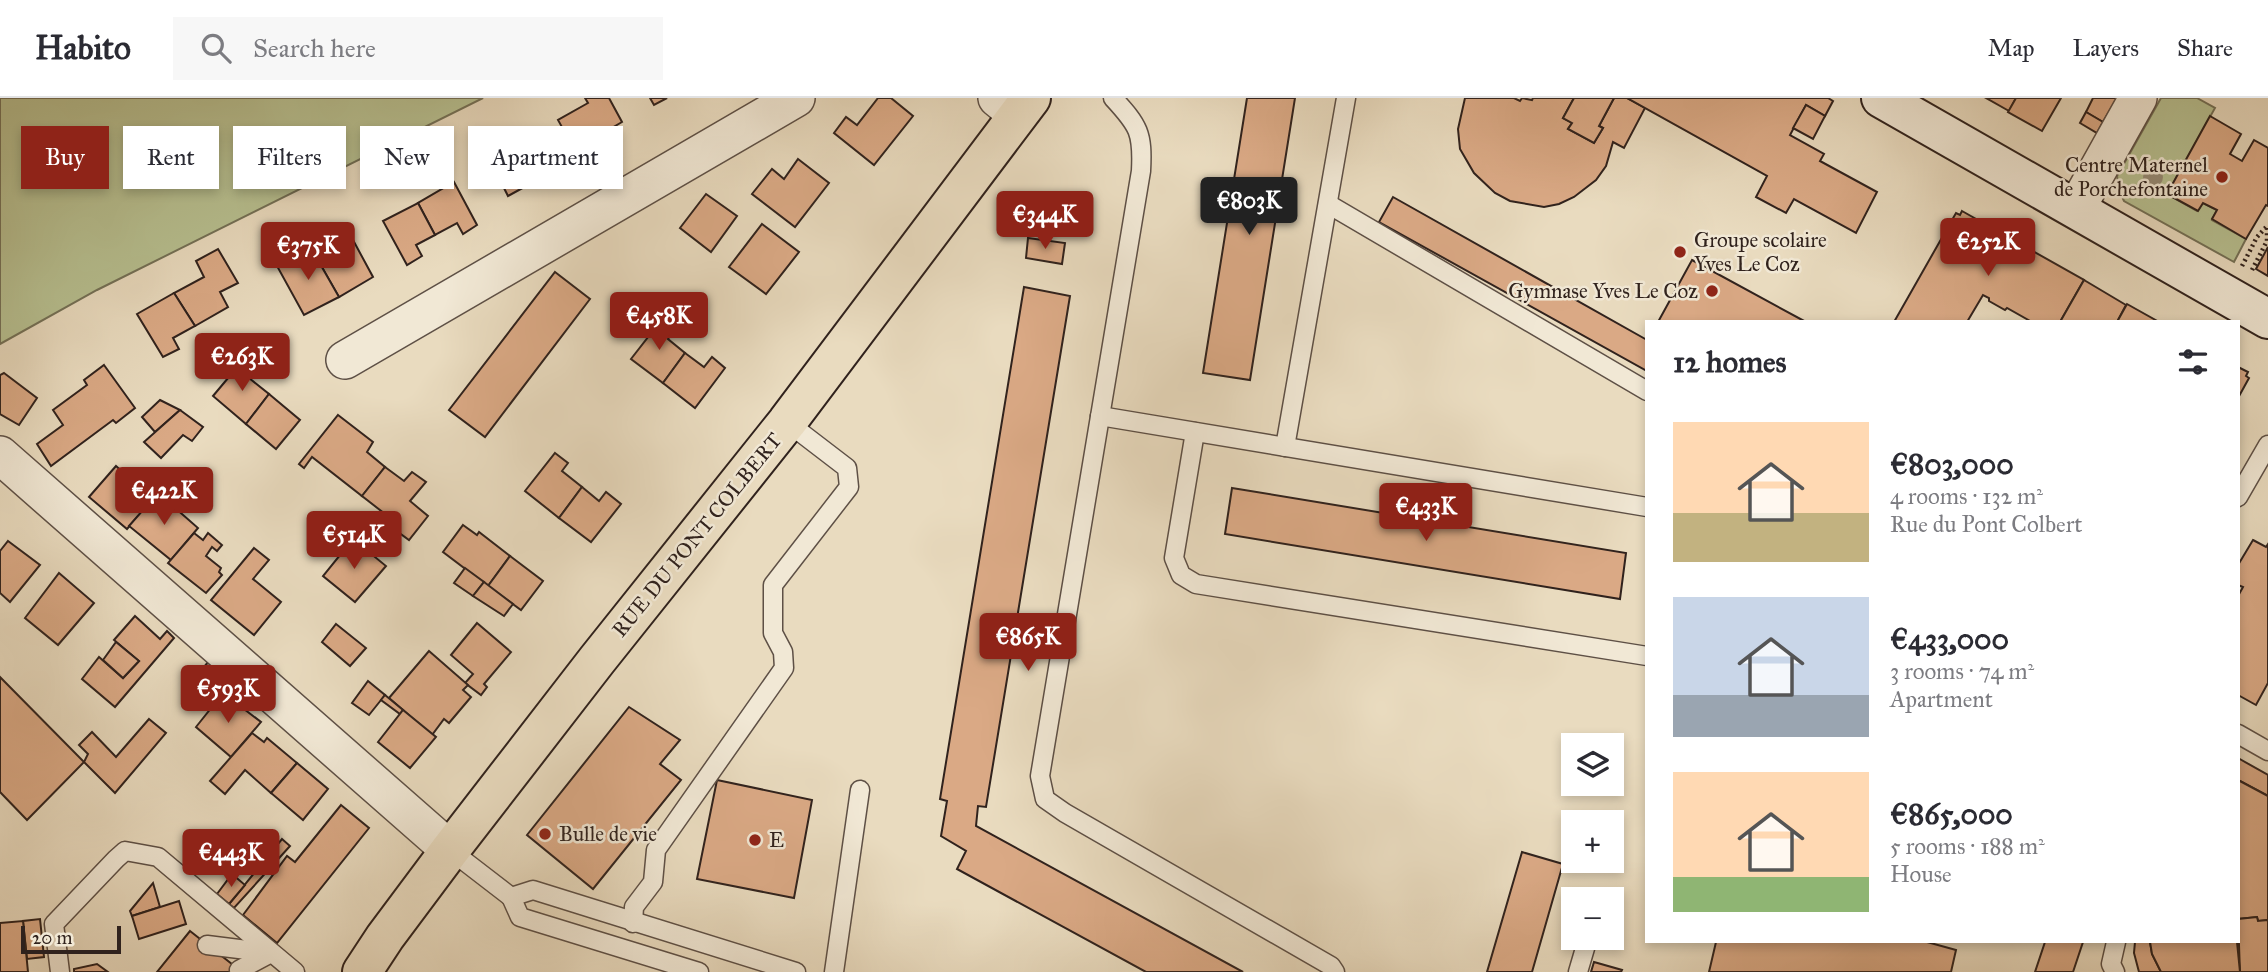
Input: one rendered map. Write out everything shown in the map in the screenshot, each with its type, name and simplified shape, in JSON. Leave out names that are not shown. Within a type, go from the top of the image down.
[{"type":"main road","points":[[1881,98],[2268,319]]},
{"type":"main road","name":"RUE DU PONT COLBERT","points":[[362,972],[450,850],[787,422],[1015,104]]},
{"type":"main road","points":[[345,972],[385,937]]},
{"type":"street","points":[[345,360],[796,98]]},
{"type":"street","points":[[2076,209],[2138,98]]},
{"type":"street","points":[[0,455],[450,850]]},
{"type":"lane","points":[[1113,98],[1134,120],[1143,143],[1141,171],[1040,776],[1045,799],[1331,966],[1335,972]]},
{"type":"lane","points":[[1285,447],[1346,98]]},
{"type":"lane","points":[[1328,204],[1645,390]]},
{"type":"lane","points":[[1100,416],[1645,507]]},
{"type":"lane","points":[[633,923],[634,907],[653,882],[656,850],[784,667],[783,652],[773,632],[773,585],[849,487],[847,468],[787,422]]},
{"type":"lane","points":[[1195,432],[1174,558],[1181,575],[1196,584],[1645,656]]},
{"type":"lane","points":[[2240,494],[2268,445]]},
{"type":"lane","points":[[2240,735],[2268,751]]},
{"type":"lane","points":[[834,972],[860,790]]},
{"type":"lane","points":[[450,850],[512,897],[520,917],[699,972]]},
{"type":"lane","points":[[60,972],[54,924],[125,851],[158,857],[295,972]]},
{"type":"lane","points":[[512,897],[533,890],[796,972]]},
{"type":"lane","points":[[2115,972],[2111,964],[2116,943]]},
{"type":"lane","points":[[207,945],[271,953]]},
{"type":"lane","points":[[1578,972],[1584,950]]},
{"type":"lane","points":[[232,965],[271,953]]},
{"type":"path","points":[[2247,256],[2257,237],[2267,227]]},
{"type":"path","points":[[2260,274],[2252,269],[2267,241],[2267,227]]},
{"type":"green space","points":[[0,98],[483,98],[427,126],[360,126],[360,159],[346,166],[346,126],[233,126],[233,189],[300,189],[97,290],[0,344]]},
{"type":"green space","points":[[2161,98],[2197,98],[2215,108],[2167,194],[2197,211],[2203,203],[2217,210],[2212,220],[2246,239],[2234,262],[2124,201],[2119,190],[2117,176]]},
{"type":"building","points":[[585,98],[609,98],[622,122],[615,126],[561,126],[558,120],[588,103]]},
{"type":"building","points":[[650,98],[667,98],[654,105]]},
{"type":"building","points":[[878,98],[891,98],[913,116],[874,165],[834,133],[846,117],[857,125]]},
{"type":"building","points":[[1247,98],[1295,98],[1250,380],[1203,373]]},
{"type":"building","points":[[1465,98],[1514,98],[1520,101],[1522,98],[1574,98],[1563,118],[1572,123],[1568,129],[1594,143],[1603,128],[1599,126],[1614,98],[1627,98],[1645,108],[1624,148],[1613,142],[1606,166],[1596,180],[1574,197],[1544,207],[1510,201],[1495,193],[1474,173],[1460,149],[1458,129]]},
{"type":"building","points":[[1574,98],[1614,98],[1599,126],[1603,128],[1594,143],[1568,129],[1572,123],[1563,118]]},
{"type":"building","points":[[1627,98],[1828,98],[1833,101],[1825,116],[1806,105],[1790,135],[1824,154],[1820,161],[1877,192],[1856,233],[1794,199],[1786,213],[1756,197],[1767,176]]},
{"type":"building","points":[[1986,98],[2016,98],[2009,111]]},
{"type":"building","points":[[2016,98],[2061,98],[2042,131],[2008,112]]},
{"type":"building","points":[[2093,98],[2117,98],[2103,122],[2086,112]]},
{"type":"building","points":[[1806,105],[1825,116],[1813,139],[1793,128]]},
{"type":"building","points":[[2086,112],[2103,122],[2097,133],[2080,123]]},
{"type":"building","name":"Centre Maternel de Porchefontaine","points":[[2210,116],[2241,134],[2230,154],[2242,161],[2254,140],[2268,148],[2268,206],[2266,205],[2246,239],[2212,219],[2217,210],[2203,203],[2198,211],[2167,194]]},
{"type":"building","points":[[798,159],[829,183],[795,227],[752,194],[772,169],[784,179]]},
{"type":"building","points":[[454,182],[477,225],[463,234],[457,223],[435,235],[418,203],[442,189],[454,189]]},
{"type":"building","points":[[504,189],[521,189],[508,196]]},
{"type":"building","points":[[706,194],[737,216],[711,252],[680,228]]},
{"type":"building","points":[[1393,197],[1645,339],[1645,370],[1379,222]]},
{"type":"building","points":[[418,203],[435,235],[416,245],[422,256],[407,265],[383,221]]},
{"type":"building","points":[[1962,211],[2084,280],[2061,320],[2028,320],[2007,308],[2005,310],[1983,295],[1968,320],[1895,320],[1956,213],[1960,215]]},
{"type":"building","points":[[762,224],[799,252],[766,294],[729,267]]},
{"type":"building","points":[[346,227],[373,277],[339,297],[311,248]]},
{"type":"building","points":[[1028,238],[1065,243],[1062,264],[1026,258]]},
{"type":"building","points":[[2268,247],[2268,276],[2256,269]]},
{"type":"building","points":[[311,248],[339,297],[304,315],[277,266]]},
{"type":"building","points":[[218,249],[238,283],[220,292],[228,307],[195,326],[174,293],[204,277],[196,261]]},
{"type":"building","name":"Gymnase Yves Le Coz","points":[[1692,260],[1802,320],[1659,320]]},
{"type":"building","points":[[555,272],[590,299],[485,437],[449,410]]},
{"type":"building","points":[[2084,280],[2126,305],[2118,320],[2061,320]]},
{"type":"building","points":[[1024,287],[1070,296],[986,807],[978,806],[976,826],[1243,972],[1146,972],[957,869],[966,851],[941,836],[947,801],[940,799]]},
{"type":"building","points":[[174,293],[195,326],[173,338],[179,349],[163,357],[137,314]]},
{"type":"building","points":[[2127,304],[2155,320],[2118,320]]},
{"type":"building","points":[[663,318],[676,328],[668,339],[685,353],[663,383],[631,359]]},
{"type":"building","points":[[685,353],[704,367],[712,357],[725,368],[695,408],[663,383]]},
{"type":"building","points":[[244,359],[257,370],[249,378],[269,394],[246,424],[213,396]]},
{"type":"building","points":[[104,365],[135,408],[116,423],[113,420],[51,466],[37,444],[63,425],[53,410],[87,385],[84,380]]},
{"type":"building","points":[[2240,368],[2248,372],[2246,376],[2249,378],[2240,394]]},
{"type":"building","points":[[4,373],[37,398],[19,425],[0,414],[0,375]]},
{"type":"building","points":[[269,394],[300,420],[276,449],[246,424]]},
{"type":"building","points":[[160,400],[180,410],[155,432],[142,417]]},
{"type":"building","points":[[180,410],[203,427],[192,441],[183,435],[161,458],[144,442]]},
{"type":"building","points":[[338,415],[373,442],[367,452],[385,467],[362,496],[312,457],[304,468],[299,464]]},
{"type":"building","points":[[555,453],[568,463],[562,471],[582,487],[559,518],[525,491]]},
{"type":"building","points":[[116,466],[153,499],[127,529],[89,497]]},
{"type":"building","points":[[385,467],[404,481],[412,472],[426,482],[410,501],[428,516],[409,540],[390,526],[394,521],[362,496]]},
{"type":"building","points":[[582,487],[599,501],[606,492],[621,504],[591,542],[559,518]]},
{"type":"building","points":[[1232,488],[1626,553],[1620,599],[1225,534]]},
{"type":"building","points":[[158,493],[198,528],[171,560],[129,526]]},
{"type":"building","points":[[463,525],[477,535],[479,532],[510,556],[488,586],[443,552]]},
{"type":"building","points":[[194,533],[203,540],[208,533],[222,545],[217,551],[212,547],[206,556],[221,568],[219,572],[222,575],[206,593],[168,563]]},
{"type":"building","points":[[353,539],[386,566],[355,602],[323,576]]},
{"type":"building","points":[[2253,540],[2266,547],[2268,544],[2268,683],[2256,705],[2240,696],[2240,592],[2243,587],[2240,586],[2240,562]]},
{"type":"building","points":[[8,541],[40,565],[10,602],[0,593],[0,551]]},
{"type":"building","points":[[254,548],[269,560],[253,579],[281,602],[254,635],[211,600]]},
{"type":"building","points":[[510,556],[543,581],[521,610],[488,586]]},
{"type":"building","points":[[465,568],[484,582],[473,596],[454,583]]},
{"type":"building","points":[[59,573],[94,603],[58,645],[25,618]]},
{"type":"building","points":[[484,582],[513,604],[504,616],[473,596]]},
{"type":"building","points":[[135,616],[160,639],[167,631],[174,638],[115,707],[82,679],[99,657],[123,678],[139,661],[114,640]]},
{"type":"building","points":[[477,623],[511,652],[484,684],[487,687],[481,695],[465,683],[473,674],[451,655]]},
{"type":"building","points":[[336,624],[366,648],[350,666],[322,642]]},
{"type":"building","points":[[116,642],[139,661],[123,678],[103,660]]},
{"type":"building","points":[[429,651],[468,685],[463,690],[471,697],[449,723],[444,719],[432,735],[389,698]]},
{"type":"building","points":[[209,661],[222,672],[202,697],[189,685]]},
{"type":"building","points":[[0,677],[84,762],[27,820],[0,792]]},
{"type":"building","points":[[368,681],[385,695],[369,715],[352,703]]},
{"type":"building","points":[[385,695],[403,710],[400,714],[381,700]]},
{"type":"building","points":[[220,697],[227,703],[231,699],[261,722],[231,757],[196,727]]},
{"type":"building","points":[[629,707],[680,740],[660,764],[681,780],[593,889],[527,835]]},
{"type":"building","points":[[403,710],[436,737],[410,768],[378,742]]},
{"type":"building","points":[[149,719],[166,733],[115,793],[84,762],[88,754],[79,745],[92,732],[116,757]]},
{"type":"building","points":[[252,733],[264,742],[267,738],[297,763],[271,793],[245,770],[225,794],[210,781]]},
{"type":"building","points":[[2240,759],[2268,775],[2268,796],[2240,781]]},
{"type":"building","points":[[297,763],[328,789],[303,820],[271,793]]},
{"type":"building","name":"E","points":[[717,780],[812,800],[794,898],[697,879]]},
{"type":"building","points":[[2240,781],[2268,796],[2268,920],[2258,921],[2257,917],[2240,919]]},
{"type":"building","points":[[341,805],[369,828],[277,943],[243,915],[287,856],[295,862]]},
{"type":"building","points":[[282,839],[290,846],[234,908],[229,904]]},
{"type":"building","points":[[1522,852],[1561,863],[1532,972],[1487,972]]},
{"type":"building","points":[[232,874],[245,885],[229,904],[217,894]]},
{"type":"building","points":[[153,883],[160,907],[132,916],[130,911]]},
{"type":"building","points":[[179,901],[186,924],[139,939],[132,916]]},
{"type":"building","points":[[2257,917],[2258,921],[2268,920],[2268,972],[2240,972],[2240,919]]},
{"type":"building","points":[[40,919],[44,957],[27,959],[23,921]]},
{"type":"building","points":[[23,921],[28,972],[0,972],[0,923]]},
{"type":"building","points":[[190,931],[242,972],[157,972]]},
{"type":"building","points":[[1716,943],[1931,943],[1956,950],[1951,972],[1709,972]]},
{"type":"building","points":[[2045,943],[2083,943],[2073,972],[2035,972]]},
{"type":"building","points":[[2135,943],[2150,943],[2152,954],[2161,972],[2139,972],[2134,953]]},
{"type":"building","points":[[2150,943],[2237,943],[2240,972],[2161,972],[2152,954]]},
{"type":"building","points":[[1594,962],[1622,970],[1591,972]]},
{"type":"building","points":[[97,964],[108,972],[74,972],[74,969]]},
{"type":"place","name":"Centre Maternel de Porchefontaine","points":[[2222,177]]},
{"type":"place","name":"Groupe scolaire Yves Le Coz","points":[[1680,252]]},
{"type":"place","name":"Gymnase Yves Le Coz","points":[[1712,291]]},
{"type":"place","name":"Bulle de vie","points":[[545,834]]},
{"type":"place","name":"E","points":[[755,840]]}]
